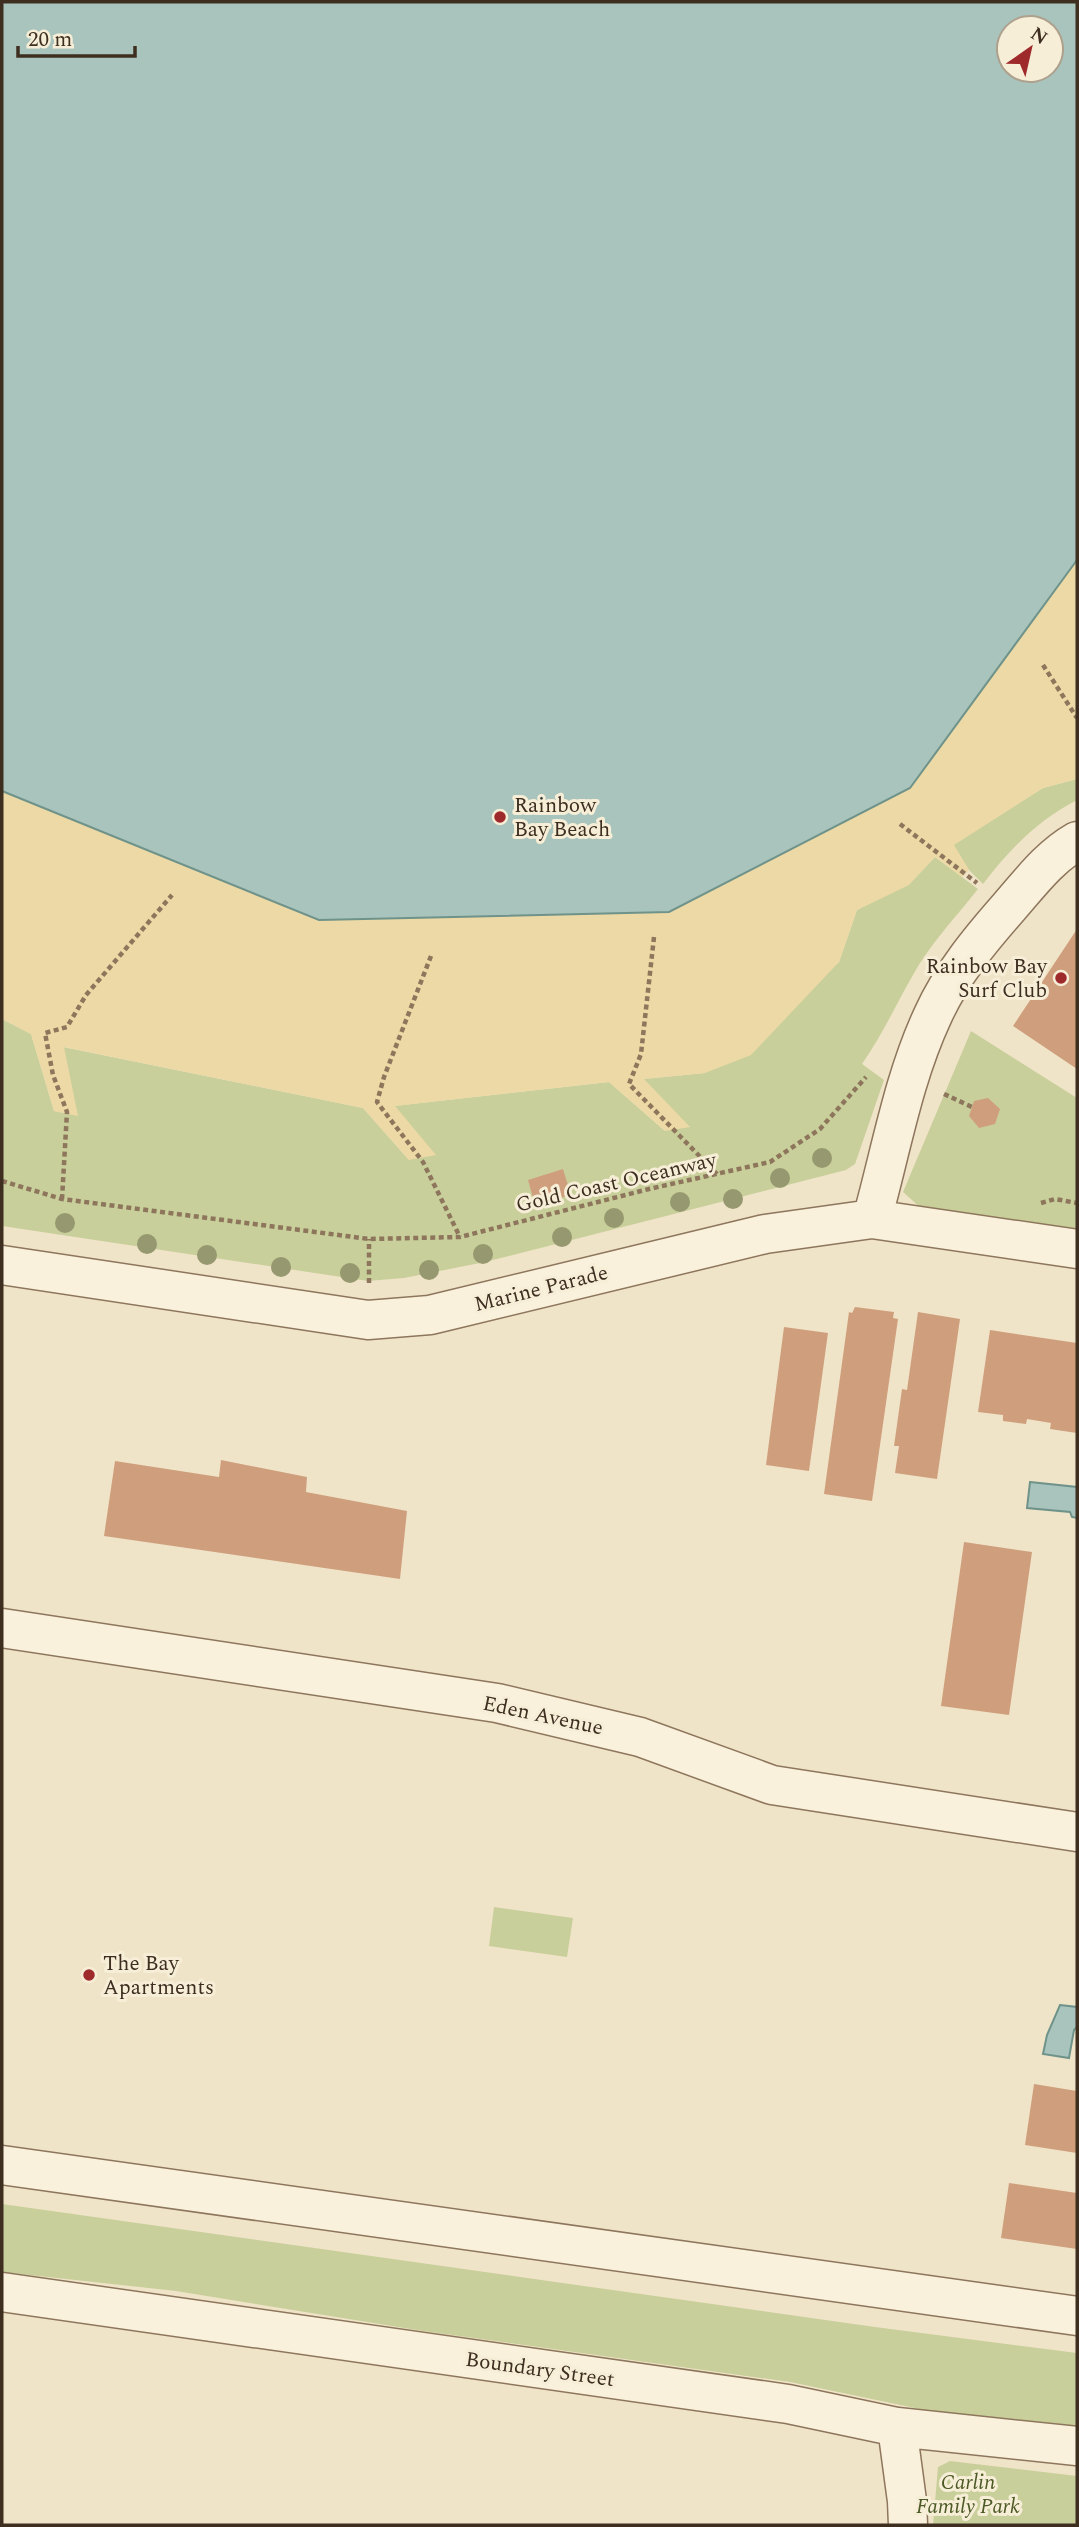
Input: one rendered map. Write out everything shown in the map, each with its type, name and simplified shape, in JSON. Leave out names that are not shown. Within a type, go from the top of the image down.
[{"type":"street","points":[[873,1219],[909,1076],[933,1015],[954,976],[990,928],[1044,866],[1077,841]]},
{"type":"street","name":"Marine Parade","points":[[2,1265],[368,1320],[430,1315],[765,1234],[873,1219],[1077,1249]]},
{"type":"street","name":"Eden Avenue","points":[[2,1628],[497,1703],[640,1737],[772,1785],[1077,1832]]},
{"type":"street","points":[[2,2165],[1077,2316]]},
{"type":"street","name":"Boundary Street","points":[[2,2292],[788,2404],[897,2427],[1077,2446]]},
{"type":"street","points":[[897,2427],[908,2525]]},
{"type":"path","points":[[1043,665],[1077,718]]},
{"type":"path","points":[[900,824],[980,885]]},
{"type":"path","points":[[62,1199],[66,1112],[53,1075],[45,1032],[66,1027],[86,995],[172,895]]},
{"type":"path","points":[[654,937],[641,1054],[629,1084],[717,1174]]},
{"type":"path","points":[[431,956],[384,1077],[377,1102],[423,1162],[460,1237]]},
{"type":"path","name":"Gold Coast Oceanway","points":[[2,1181],[62,1199],[369,1239],[460,1237],[649,1188],[770,1162],[820,1129],[874,1068]]},
{"type":"path","points":[[942,1093],[972,1107]]},
{"type":"path","points":[[1028,1206],[1055,1199],[1077,1203]]},
{"type":"path","points":[[369,1239],[369,1287]]},
{"type":"green space","points":[[1077,779],[1077,800],[1025,836],[983,884],[969,870],[953,845],[1043,788]]},
{"type":"green space","points":[[935,857],[978,889],[920,964],[862,1064],[884,1080],[855,1164],[846,1170],[485,1262],[404,1278],[368,1281],[2,1226],[2,1019],[31,1034],[54,1111],[77,1115],[63,1047],[363,1108],[409,1160],[394,1106],[609,1082],[665,1131],[643,1079],[705,1073],[839,962],[857,910],[909,884]]},
{"type":"green space","points":[[971,1031],[1077,1098],[1077,1233],[922,1209],[903,1192]]},
{"type":"green space","points":[[494,1907],[573,1918],[567,1957],[489,1946]]},
{"type":"green space","points":[[2,2204],[1077,2353],[1077,2429],[934,2412],[790,2382],[423,2331],[176,2291],[2,2272]]},
{"type":"green space","name":"Carlin Family Park","points":[[950,2461],[1077,2476],[1077,2525],[933,2525],[938,2467]]},
{"type":"sand","name":"Rainbow Bay Beach","points":[[2,475],[1077,488],[1077,779],[1043,788],[954,845],[969,870],[962,877],[935,857],[909,885],[857,910],[839,962],[751,1055],[705,1073],[644,1079],[690,1127],[665,1131],[609,1082],[395,1106],[436,1155],[409,1160],[363,1108],[64,1047],[78,1116],[54,1111],[31,1034],[2,1019]]},
{"type":"water","points":[[2,2],[1077,2],[1077,560],[910,788],[669,912],[319,920],[2,791]]},
{"type":"water","points":[[1030,1482],[1077,1487],[1077,1518],[1072,1517],[1070,1512],[1027,1508]]},
{"type":"water","points":[[1060,2005],[1077,2007],[1077,2027],[1074,2030],[1069,2058],[1043,2054],[1047,2035]]},
{"type":"building","name":"Rainbow Bay Surf Club","points":[[1077,929],[1077,1069],[1013,1026]]},
{"type":"building","points":[[988,1098],[1000,1109],[995,1124],[979,1128],[969,1116],[974,1101]]},
{"type":"building","points":[[563,1169],[571,1195],[535,1205],[528,1180]]},
{"type":"building","points":[[855,1307],[894,1312],[893,1318],[898,1319],[872,1501],[824,1494],[849,1312],[852,1313]]},
{"type":"building","points":[[918,1312],[960,1319],[937,1479],[895,1473],[899,1446],[894,1446],[902,1389],[907,1390]]},
{"type":"building","points":[[784,1327],[828,1333],[809,1471],[766,1465]]},
{"type":"building","points":[[990,1330],[1077,1343],[1077,1433],[1050,1429],[1051,1423],[1027,1419],[1026,1424],[1003,1421],[1003,1415],[978,1412]]},
{"type":"building","points":[[221,1460],[307,1477],[306,1492],[407,1511],[400,1579],[104,1536],[115,1461],[219,1477]]},
{"type":"building","points":[[964,1542],[1032,1552],[1009,1715],[941,1706]]},
{"type":"building","points":[[1034,2084],[1077,2091],[1077,2153],[1025,2145]]},
{"type":"building","points":[[1009,2183],[1077,2193],[1077,2249],[1001,2238]]},
{"type":"place","name":"Rainbow Bay Beach","points":[[500,817]]},
{"type":"place","name":"Rainbow Bay Surf Club","points":[[1061,978]]},
{"type":"place","name":"The Bay Apartments","points":[[89,1975]]}]
